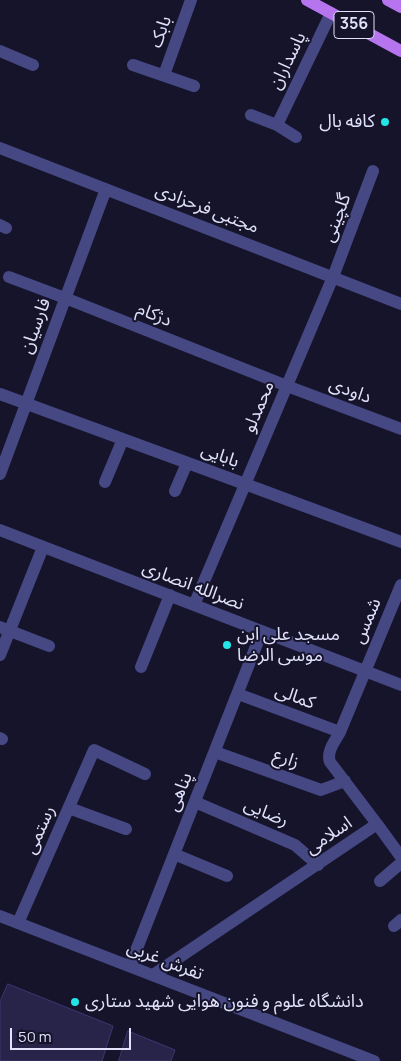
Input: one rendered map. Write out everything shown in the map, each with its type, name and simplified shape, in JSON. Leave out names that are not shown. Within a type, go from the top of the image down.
[{"type":"main road","name":"356","points":[[307,0],[401,51]]},
{"type":"main road","name":"356","points":[[388,0],[401,7]]},
{"type":"street","name":"بابک","points":[[164,75],[191,0]]},
{"type":"street","name":"پاسداران","points":[[277,125],[331,13]]},
{"type":"street","points":[[0,52],[33,65]]},
{"type":"street","points":[[133,65],[194,86]]},
{"type":"street","points":[[251,116],[277,125],[296,137]]},
{"type":"street","name":"مجتبی فرحزادی","points":[[0,148],[401,304]]},
{"type":"street","name":"گلچینی","points":[[333,277],[373,171]]},
{"type":"street","name":"فارسیان","points":[[0,474],[106,189]]},
{"type":"street","name":"دژکام","points":[[9,277],[287,386]]},
{"type":"street","name":"محمدلو","points":[[194,605],[333,277]]},
{"type":"street","name":"داودی","points":[[287,386],[401,429]]},
{"type":"street","name":"بابایی","points":[[0,394],[401,542]]},
{"type":"street","points":[[105,482],[123,439]]},
{"type":"street","points":[[175,491],[187,463]]},
{"type":"street","name":"نصرالله انصاری","points":[[0,530],[401,685]]},
{"type":"street","points":[[0,655],[5,629],[43,547]]},
{"type":"street","name":"شمس","points":[[365,671],[401,586]]},
{"type":"street","points":[[141,667],[170,596]]},
{"type":"street","points":[[5,629],[49,646]]},
{"type":"street","name":"پناهی","points":[[130,966],[262,631]]},
{"type":"street","name":"اسلامی","points":[[153,976],[377,824],[328,758],[365,671]]},
{"type":"street","name":"کمالی","points":[[238,694],[340,732]]},
{"type":"street","name":"رستمی","points":[[18,923],[94,750],[145,774]]},
{"type":"street","name":"زارع","points":[[214,752],[321,790],[345,781]]},
{"type":"street","name":"رضایی","points":[[195,802],[296,845],[318,865]]},
{"type":"street","points":[[69,808],[126,830]]},
{"type":"street","points":[[377,824],[401,857]]},
{"type":"street","points":[[174,854],[227,876]]},
{"type":"street","points":[[380,881],[401,864]]},
{"type":"street","name":"تفرش غربی","points":[[0,916],[374,1061]]},
{"type":"building","points":[[8,984],[113,1026],[102,1061],[0,1061],[0,1002]]},
{"type":"building","points":[[128,1031],[175,1050],[171,1061],[119,1061]]},
{"type":"place","name":"کافه بال","points":[[385,122]]},
{"type":"place","name":"مسجد علی ابن موسی الرضا","points":[[227,645]]},
{"type":"place","name":"دانشگاه علوم و فنون هوایی شهید ستاری","points":[[75,1002]]}]
